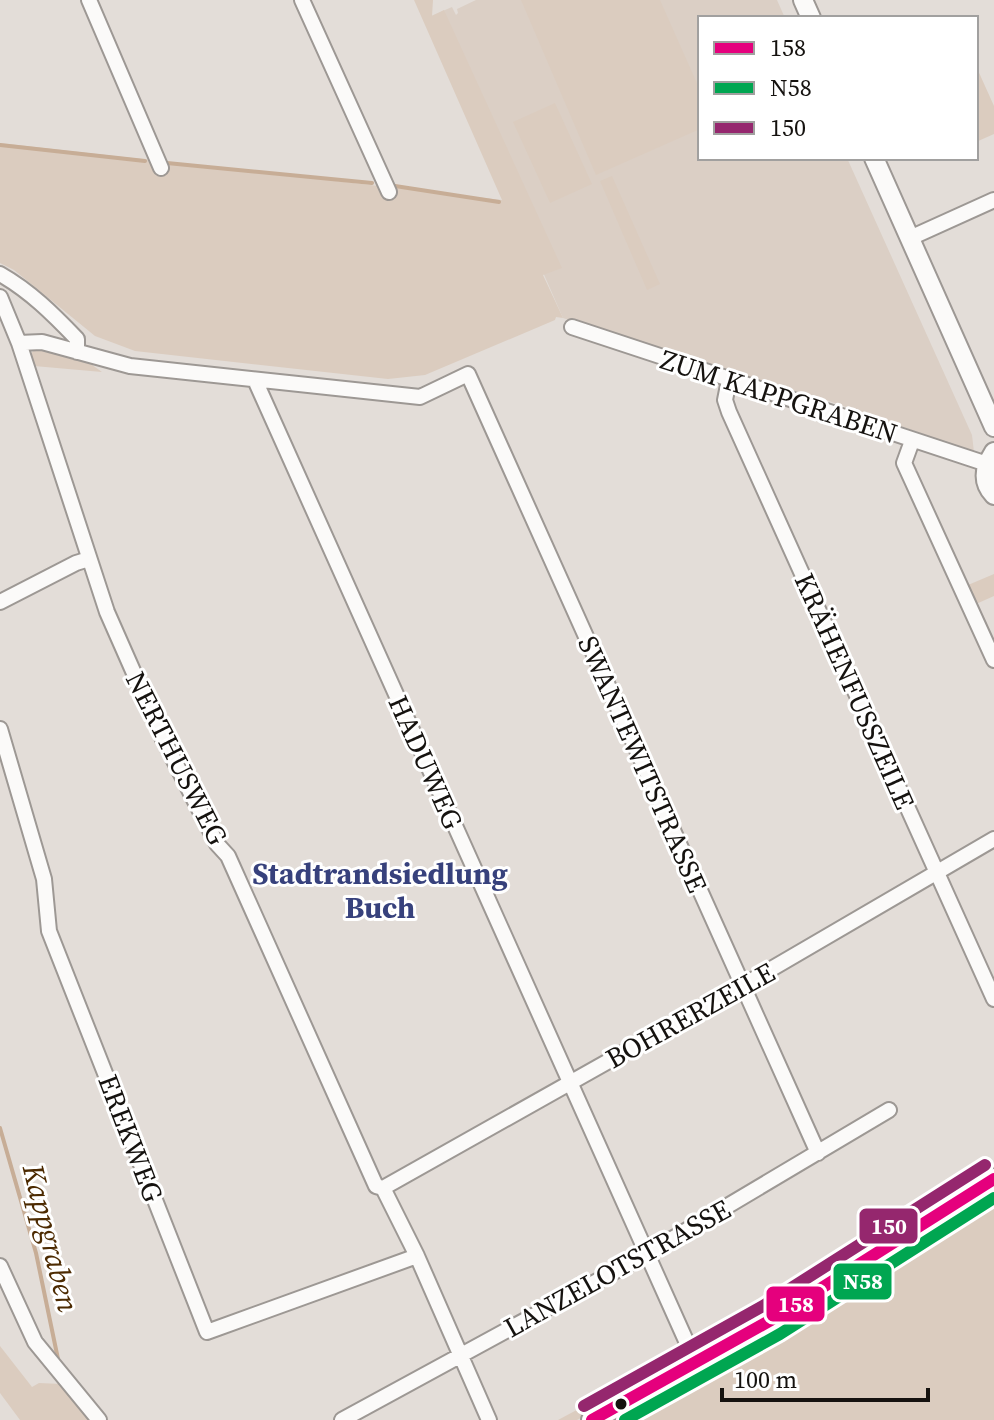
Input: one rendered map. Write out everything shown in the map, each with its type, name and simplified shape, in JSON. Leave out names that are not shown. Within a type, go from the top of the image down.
[{"type":"main road","points":[[592,1420],[771,1320],[994,1179]]},
{"type":"street","points":[[89,0],[161,168]]},
{"type":"street","points":[[302,0],[389,192]]},
{"type":"street","points":[[875,160],[994,427]]},
{"type":"street","points":[[910,238],[994,200]]},
{"type":"street","points":[[0,274],[21,286],[77,339],[77,352]]},
{"type":"street","points":[[0,297],[7,289],[21,286]]},
{"type":"street","name":"NERTHUSWEG","points":[[0,297],[19,343],[107,612],[163,739],[217,844],[228,856],[376,1186],[383,1188],[417,1256],[489,1420]]},
{"type":"street","name":"ZUM KAPPGRABEN","points":[[572,327],[912,441],[990,458]]},
{"type":"street","points":[[19,343],[42,342],[130,366],[255,380]]},
{"type":"street","name":"SWANTEWITSTRASSE","points":[[255,380],[420,397],[468,374],[818,1153]]},
{"type":"street","name":"HADUWEG","points":[[255,380],[696,1363]]},
{"type":"street","name":"KRÄHENFUSSZEILE","points":[[729,380],[725,400],[729,412],[994,999]]},
{"type":"street","points":[[912,441],[904,463],[994,660]]},
{"type":"street","points":[[990,458],[985,476],[994,495]]},
{"type":"street","points":[[0,602],[89,559]]},
{"type":"street","name":"EREKWEG","points":[[0,729],[44,879],[49,931],[207,1332],[417,1256]]},
{"type":"street","name":"BOHRERZEILE","points":[[383,1188],[742,986],[994,839]]},
{"type":"street","name":"LANZELOTSTRASSE","points":[[342,1420],[645,1255],[889,1110]]},
{"type":"street","points":[[0,1266],[35,1342],[99,1420]]},
{"type":"shaded area","points":[[414,0],[433,0],[432,16],[444,10],[562,268],[543,275],[563,318],[556,317],[425,375],[388,379],[135,351],[95,336],[14,270],[0,263],[0,143],[502,200]]},
{"type":"shaded area","points":[[476,0],[777,0],[784,16],[698,16],[698,160],[848,160],[972,435],[974,452],[812,395],[805,398],[563,318],[431,16],[452,7],[456,15],[457,9]]},
{"type":"shaded area","points":[[521,0],[660,0],[698,86],[698,130],[596,175]]},
{"type":"shaded area","points":[[978,70],[994,106],[994,134],[978,141]]},
{"type":"shaded area","points":[[555,103],[592,184],[550,203],[513,122]]},
{"type":"shaded area","points":[[612,176],[660,284],[647,290],[600,181]]},
{"type":"shaded area","points":[[37,346],[81,357],[102,372],[34,366],[30,355]]},
{"type":"shaded area","points":[[994,574],[994,596],[976,604],[968,585]]},
{"type":"shaded area","points":[[955,1186],[959,1195],[715,1346],[711,1338]]},
{"type":"shaded area","points":[[994,1189],[994,1193],[724,1361],[722,1358]]},
{"type":"shaded area","points":[[994,1202],[994,1420],[638,1420],[710,1379]]},
{"type":"shaded area","points":[[0,1346],[32,1387],[39,1383],[61,1384],[91,1420],[20,1420],[0,1393]]},
{"type":"shaded area","points":[[681,1354],[677,1366],[577,1420],[558,1420]]},
{"type":"waterway","points":[[0,145],[145,161]]},
{"type":"waterway","points":[[167,163],[372,183]]},
{"type":"waterway","points":[[395,186],[499,202]]},
{"type":"waterway","name":"Kappgraben","points":[[0,1128],[36,1253],[58,1359]]},
{"type":"transit line","name":"150","points":[[584,1406],[763,1306],[985,1165]]},
{"type":"transit line","name":"158","points":[[592,1420],[771,1320],[994,1179]]},
{"type":"transit line","name":"N58","points":[[625,1420],[780,1334],[994,1198]]},
{"type":"district","name":"Stadtrandsiedlung Buch","points":[[380,890]]}]
